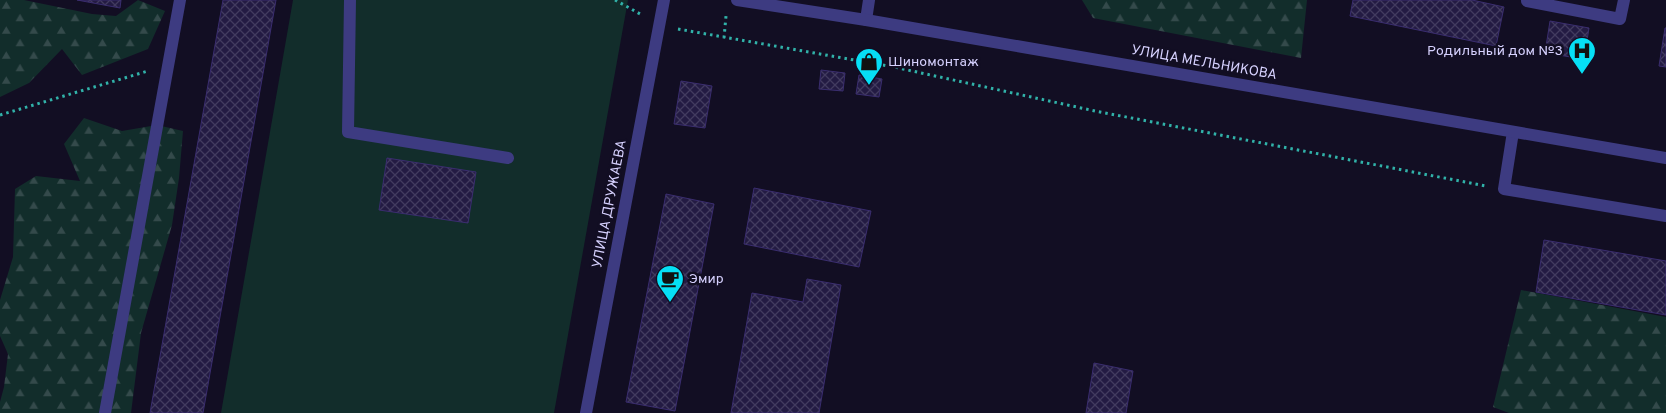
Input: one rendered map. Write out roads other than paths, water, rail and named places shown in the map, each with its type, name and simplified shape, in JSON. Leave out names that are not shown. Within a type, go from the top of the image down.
[{"type":"street","points":[[105,413],[180,0]]},
{"type":"street","points":[[350,0],[348,132],[508,158]]},
{"type":"street","name":"УЛИЦА ДРУЖАЕВА","points":[[586,413],[664,0]]},
{"type":"street","name":"УЛИЦА МЕЛЬНИКОВА","points":[[737,0],[866,20],[1666,158]]},
{"type":"street","points":[[866,20],[869,0]]},
{"type":"street","points":[[1527,1],[1620,19],[1624,0]]},
{"type":"street","points":[[1513,132],[1504,189],[1666,216]]},
{"type":"place","name":"Родильный дом №3","points":[[1582,75]]},
{"type":"place","name":"Шиномонтаж","points":[[869,86]]},
{"type":"place","name":"Эмир","points":[[670,303]]}]
